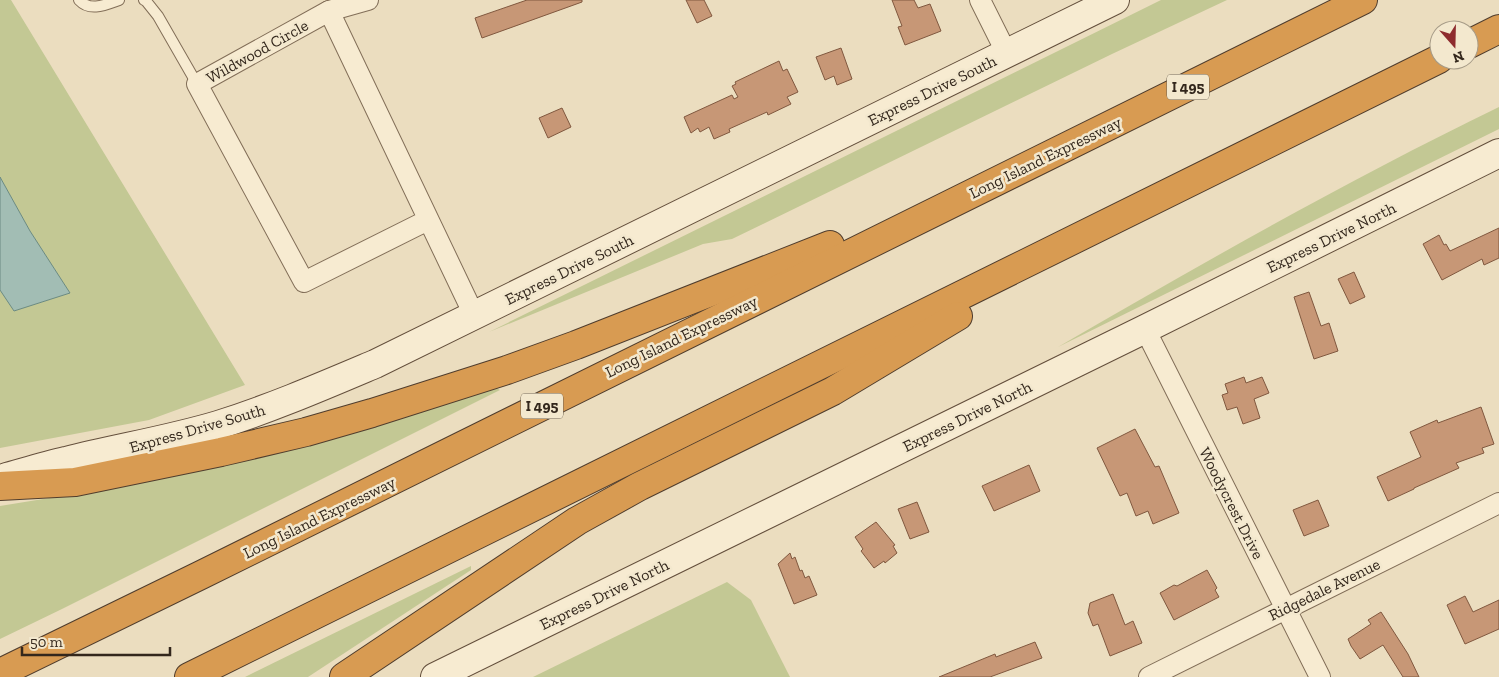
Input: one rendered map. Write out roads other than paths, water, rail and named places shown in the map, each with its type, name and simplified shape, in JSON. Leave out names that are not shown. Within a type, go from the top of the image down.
[{"type":"highway","name":"Long Island Expressway","points":[[0,673],[1363,0]]},
{"type":"highway","points":[[1479,39],[1499,29]]},
{"type":"highway","points":[[189,677],[1429,64]]},
{"type":"highway","points":[[0,486],[74,482],[221,452],[306,432],[372,413],[498,373],[576,345],[1013,173]]},
{"type":"highway","points":[[344,677],[577,521],[640,486],[833,391],[1121,217]]},
{"type":"main road","name":"Express Drive South","points":[[0,479],[66,461],[161,440],[217,425],[273,406],[375,364],[1115,0]]},
{"type":"main road","name":"Express Drive North","points":[[439,676],[1499,153]]},
{"type":"street","name":"Wildwood Circle","points":[[368,0],[329,11],[197,84],[304,282],[428,220]]},
{"type":"street","points":[[980,0],[1007,54]]},
{"type":"street","points":[[329,11],[474,315]]},
{"type":"street","name":"Woodycrest Drive","points":[[1145,329],[1320,677]]},
{"type":"street","name":"Ridgedale Avenue","points":[[1149,677],[1499,502]]},
{"type":"lane","points":[[79,0],[84,5],[98,7],[119,0]]},
{"type":"lane","points":[[144,0],[158,16],[197,84]]},
{"type":"water","points":[[0,177],[30,231],[70,293],[14,311],[0,290]]}]
